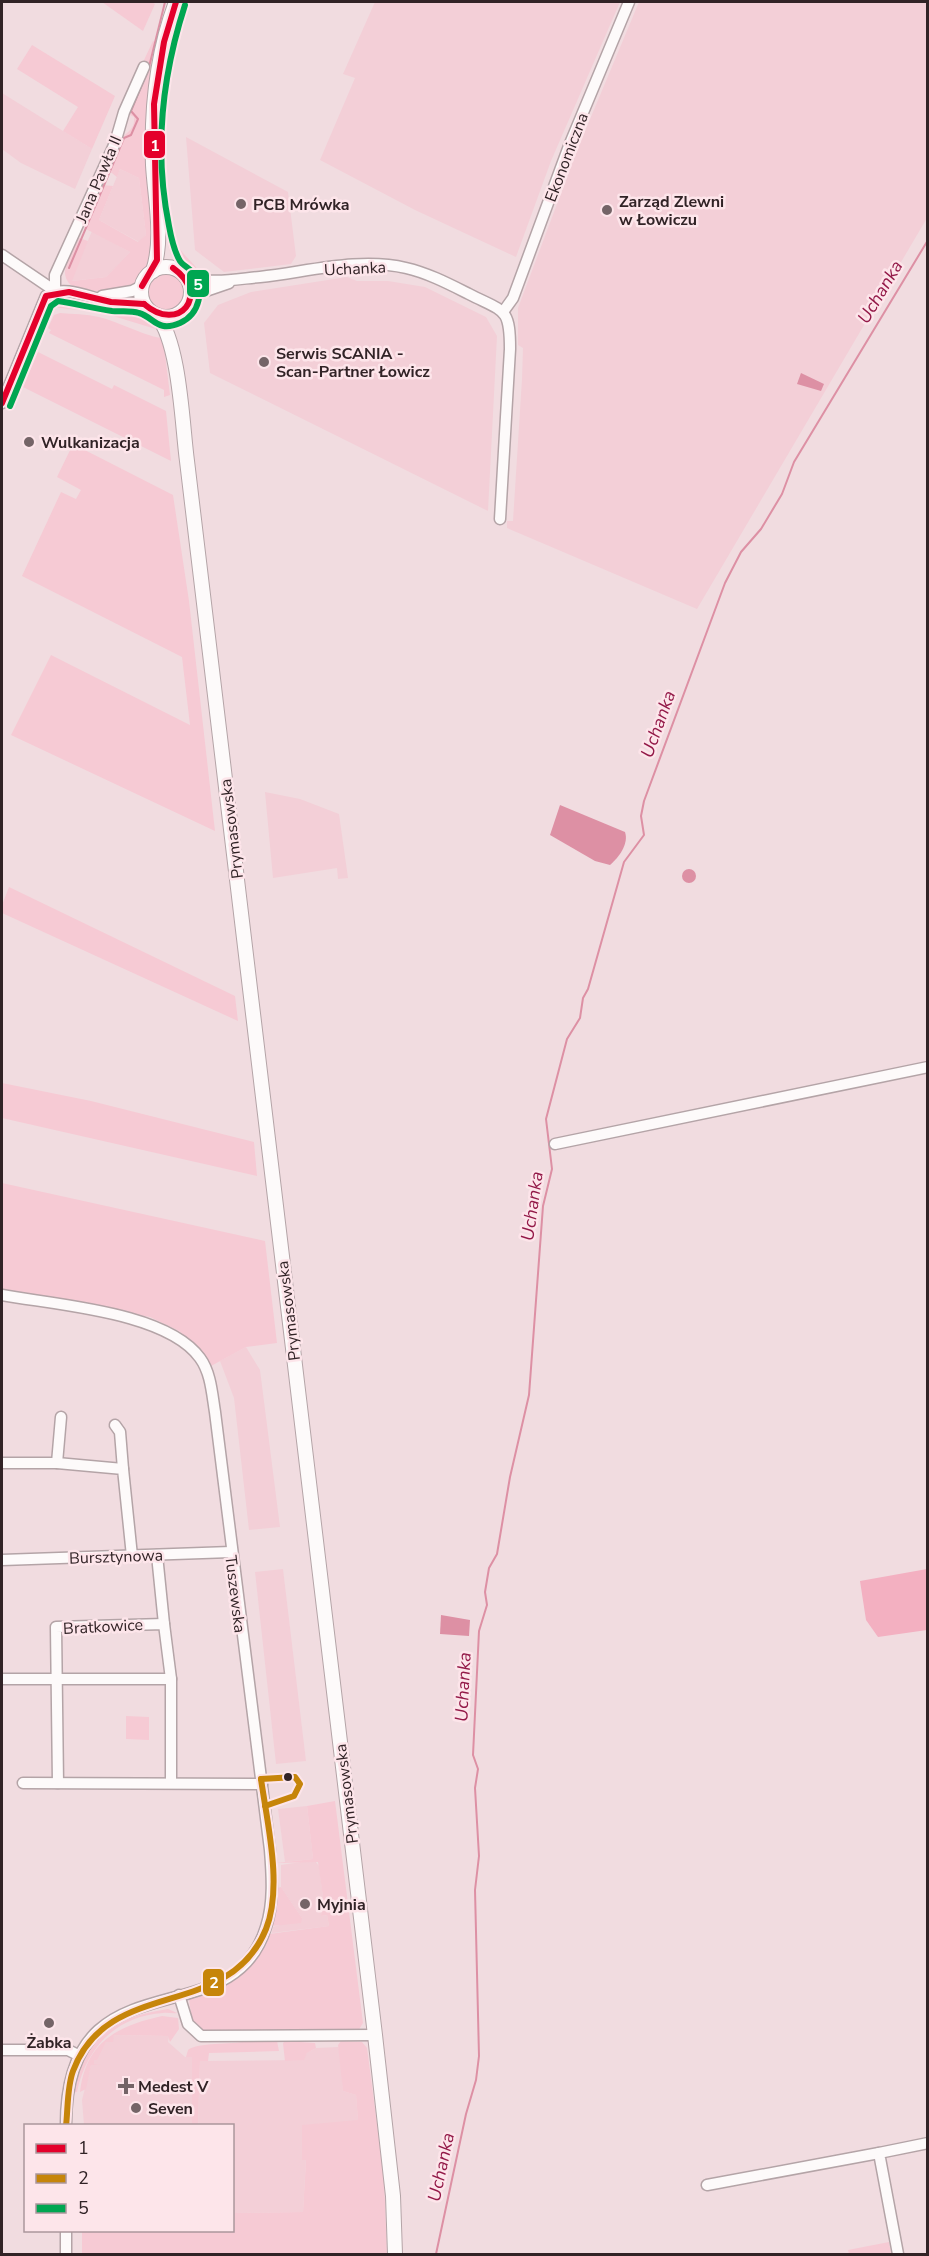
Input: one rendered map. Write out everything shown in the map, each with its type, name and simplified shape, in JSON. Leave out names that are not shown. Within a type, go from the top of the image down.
[{"type":"main road","points":[[157,211],[173,268],[187,278],[191,296],[182,312],[174,316],[158,315],[144,304],[142,286],[153,271],[157,260],[153,125],[160,62],[176,2]]},
{"type":"main road","points":[[153,271],[173,268]]},
{"type":"main road","name":"Prymasowska","points":[[182,312],[176,329],[176,368],[375,2035],[393,2196],[395,2254]]},
{"type":"main road","name":"Prymasowska","points":[[158,315],[166,330],[176,368]]},
{"type":"street","name":"Ekonomiczna","points":[[503,312],[513,298],[569,146],[629,2]]},
{"type":"street","name":"Jana Pawła II","points":[[2,403],[43,301],[55,291],[55,275],[115,143],[124,112],[144,67]]},
{"type":"street","points":[[2,255],[55,291],[115,302],[144,304]]},
{"type":"street","name":"Uchanka","points":[[187,278],[240,279],[353,265],[391,265],[429,275],[503,312]]},
{"type":"street","name":"Uchanka","points":[[191,296],[240,279]]},
{"type":"street","points":[[93,297],[132,291],[142,286]]},
{"type":"street","points":[[500,519],[510,349],[510,326],[503,312]]},
{"type":"street","points":[[555,1144],[927,1067]]},
{"type":"street","name":"Tuszewska","points":[[2,1295],[144,1321],[177,1336],[202,1360],[212,1392],[262,1784],[271,1879],[270,1911],[264,1934],[249,1959],[228,1977],[113,2018],[93,2034],[78,2055],[68,2085],[66,2124]]},
{"type":"street","points":[[57,1463],[61,1417]]},
{"type":"street","points":[[115,1425],[120,1432],[132,1557]]},
{"type":"street","points":[[2,1463],[57,1463],[123,1468]]},
{"type":"street","name":"Bursztynowa","points":[[2,1560],[132,1557],[157,1559],[231,1552]]},
{"type":"street","name":"Bratkowice","points":[[157,1559],[171,1679],[171,1782]]},
{"type":"street","name":"Bratkowice","points":[[58,1783],[56,1627],[164,1624]]},
{"type":"street","points":[[2,1679],[171,1679]]},
{"type":"street","points":[[23,1784],[171,1782],[262,1784]]},
{"type":"street","points":[[179,1995],[188,2024],[201,2036],[375,2035]]},
{"type":"street","points":[[2,2050],[68,2050],[78,2055]]},
{"type":"street","points":[[707,2185],[927,2143]]},
{"type":"street","points":[[879,2153],[898,2254]]},
{"type":"street","points":[[66,2232],[66,2254]]},
{"type":"shaded area","points":[[102,2],[151,2],[155,4],[143,31]]},
{"type":"shaded area","points":[[375,2],[620,2],[551,161],[516,257],[415,210],[320,160],[355,78],[343,74]]},
{"type":"shaded area","points":[[639,2],[927,2],[927,218],[697,609],[507,528],[507,521],[513,521],[522,379],[523,348],[518,345],[518,308],[578,148]]},
{"type":"shaded area","points":[[153,41],[157,43],[149,190],[154,247],[150,266],[133,287],[105,291],[83,290],[74,287],[68,281],[65,273],[68,259],[79,238],[88,241],[72,281],[106,277],[130,252],[84,228],[102,185],[113,186],[99,220],[138,242],[146,235],[139,178],[120,169],[117,177],[108,170],[118,144],[134,124],[134,117],[128,114],[147,66],[144,60]]},
{"type":"shaded area","points":[[32,45],[115,96],[92,149],[63,131],[78,107],[17,69]]},
{"type":"shaded area","points":[[2,93],[92,149],[75,189],[21,163],[2,149]]},
{"type":"shaded area","points":[[163,113],[169,212],[179,248],[197,268],[201,277],[180,267],[172,256],[168,244],[162,207],[159,162],[160,125]]},
{"type":"shaded area","points":[[186,137],[288,192],[296,256],[291,264],[224,272],[195,250]]},
{"type":"shaded area","points":[[120,169],[139,178],[146,235],[139,242],[99,220]]},
{"type":"shaded area","points":[[92,231],[130,252],[106,277],[71,281]]},
{"type":"shaded area","points":[[167,273],[180,279],[186,292],[180,305],[167,311],[154,305],[148,292],[154,279]]},
{"type":"shaded area","points":[[347,277],[357,281],[388,281],[425,287],[486,317],[497,336],[488,511],[210,373],[204,323],[218,305],[251,292]]},
{"type":"shaded area","points":[[204,295],[205,298],[192,321],[180,327],[195,302]]},
{"type":"shaded area","points":[[66,298],[138,307],[155,321],[159,330],[100,312],[51,307]]},
{"type":"shaded area","points":[[60,313],[99,317],[163,338],[170,395],[164,397],[164,390],[49,333],[51,330],[48,328],[54,315]]},
{"type":"shaded area","points":[[38,352],[112,389],[114,385],[166,411],[171,461],[23,387]]},
{"type":"shaded area","points":[[801,373],[824,384],[821,391],[797,384]]},
{"type":"shaded area","points":[[73,444],[173,495],[189,601],[215,831],[11,735],[51,655],[190,725],[182,657],[22,576],[61,492],[76,499],[81,490],[57,477]]},
{"type":"shaded area","points":[[265,792],[300,799],[339,814],[348,878],[338,879],[337,868],[273,878]]},
{"type":"shaded area","points":[[560,805],[625,832],[624,846],[610,865],[595,861],[550,835]]},
{"type":"shaded area","points":[[686,869],[692,869],[696,876],[692,883],[686,883],[682,879],[682,873]]},
{"type":"shaded area","points":[[9,887],[235,996],[238,1021],[2,913],[2,905]]},
{"type":"shaded area","points":[[2,1083],[91,1101],[254,1142],[257,1176],[2,1118]]},
{"type":"shaded area","points":[[2,1183],[265,1241],[277,1343],[246,1347],[211,1366],[197,1347],[179,1331],[150,1317],[2,1290]]},
{"type":"shaded area","points":[[246,1347],[260,1370],[280,1527],[249,1530],[234,1398],[220,1361]]},
{"type":"shaded area","points":[[283,1569],[306,1761],[276,1764],[255,1572]]},
{"type":"shaded area","points":[[927,1569],[927,1630],[878,1637],[866,1620],[860,1581]]},
{"type":"shaded area","points":[[441,1615],[470,1620],[469,1636],[440,1634]]},
{"type":"shaded area","points":[[126,1716],[149,1717],[149,1740],[126,1739]]},
{"type":"shaded area","points":[[335,1801],[363,2023],[358,2031],[199,2030],[192,2022],[189,1999],[233,1979],[252,1959],[269,1934],[329,1926],[327,1915],[321,1916],[323,1897],[318,1862],[276,1863],[313,1859],[307,1806]]},
{"type":"shaded area","points":[[307,1806],[313,1859],[285,1862],[278,1809]]},
{"type":"shaded area","points":[[314,1860],[319,1866],[323,1897],[321,1916],[327,1915],[329,1926],[272,1933],[273,1927],[302,1918],[281,1887],[281,1865]]},
{"type":"shaded area","points":[[281,1887],[302,1918],[301,1923],[272,1926],[277,1888]]},
{"type":"shaded area","points":[[168,2009],[177,2013],[146,2015],[131,2020],[106,2037],[88,2062],[77,2092],[72,2093],[84,2057],[104,2033],[132,2018]]},
{"type":"shaded area","points":[[162,2016],[178,2018],[179,2029],[170,2042],[168,2036],[114,2035],[113,2042],[106,2042],[97,2060],[94,2060],[94,2064],[101,2064],[91,2065],[86,2089],[80,2092],[89,2060],[106,2039],[131,2025]]},
{"type":"shaded area","points":[[114,2035],[169,2036],[168,2042],[185,2057],[192,2057],[192,2124],[84,2124],[82,2100],[91,2065],[106,2042],[112,2042]]},
{"type":"shaded area","points":[[277,2041],[279,2051],[209,2053],[208,2061],[200,2061],[198,2124],[192,2124],[192,2057],[186,2057],[188,2050],[199,2046]]},
{"type":"shaded area","points":[[286,2041],[315,2043],[316,2048],[307,2053],[304,2060],[285,2061],[283,2043]]},
{"type":"shaded area","points":[[341,2041],[362,2042],[367,2048],[384,2177],[387,2254],[82,2254],[82,2232],[234,2232],[234,2213],[303,2212],[306,2160],[302,2160],[302,2125],[358,2120],[356,2095],[343,2091],[338,2045]]},
{"type":"shaded area","points":[[338,2047],[341,2053],[343,2091],[356,2095],[358,2120],[302,2160],[306,2159],[303,2212],[234,2213],[234,2124],[198,2124],[200,2061],[303,2060],[307,2053],[316,2048]]},
{"type":"shaded area","points":[[889,2242],[891,2254],[849,2254],[848,2250]]},
{"type":"waterway","points":[[149,67],[165,2]]},
{"type":"waterway","points":[[166,71],[184,2]]},
{"type":"waterway","points":[[69,268],[124,138],[131,135],[138,119],[131,111],[147,72]]},
{"type":"waterway","name":"Uchanka","points":[[436,2254],[466,2114],[476,2080],[479,2056],[475,1890],[479,1856],[475,1788],[478,1769],[473,1755],[479,1631],[487,1605],[485,1592],[489,1568],[497,1554],[510,1477],[529,1395],[543,1206],[552,1169],[546,1119],[567,1039],[580,1018],[583,998],[588,989],[624,862],[644,835],[641,816],[644,801],[725,583],[741,552],[761,529],[782,494],[794,462],[928,240]]},
{"type":"transit line","name":"1","points":[[142,286],[157,260],[154,104],[164,42],[176,2]]},
{"type":"transit line","name":"5","points":[[10,406],[51,306],[58,301],[112,311],[136,312],[166,326],[172,326],[187,319],[196,307],[199,286],[193,273],[181,263],[174,248],[164,198],[162,170],[161,142],[166,87],[185,5]]},
{"type":"transit line","name":"1","points":[[144,304],[157,312],[169,315],[179,313],[186,307],[190,299],[189,289],[184,279],[173,268]]},
{"type":"transit line","name":"1","points":[[2,403],[46,296],[69,292],[111,302],[144,304]]},
{"type":"transit line","name":"2","points":[[261,1779],[295,1777],[300,1784],[294,1796],[265,1806]]},
{"type":"transit line","name":"2","points":[[66,2124],[71,2077],[90,2041],[113,2022],[139,2009],[197,1990],[225,1977],[248,1958],[266,1929],[271,1912],[273,1874],[270,1834],[261,1779]]},
{"type":"place","name":"PCB Mrówka","points":[[241,204]]},
{"type":"place","name":"Zarząd Zlewni w Łowiczu","points":[[607,210]]},
{"type":"place","name":"Serwis SCANIA - Scan-Partner Łowicz","points":[[264,362]]},
{"type":"place","name":"Wulkanizacja","points":[[29,442]]},
{"type":"place","name":"Myjnia","points":[[305,1904]]},
{"type":"place","name":"Żabka","points":[[49,2023]]},
{"type":"place","name":"Medest V","points":[[126,2086]]},
{"type":"place","name":"Seven","points":[[136,2108]]}]
